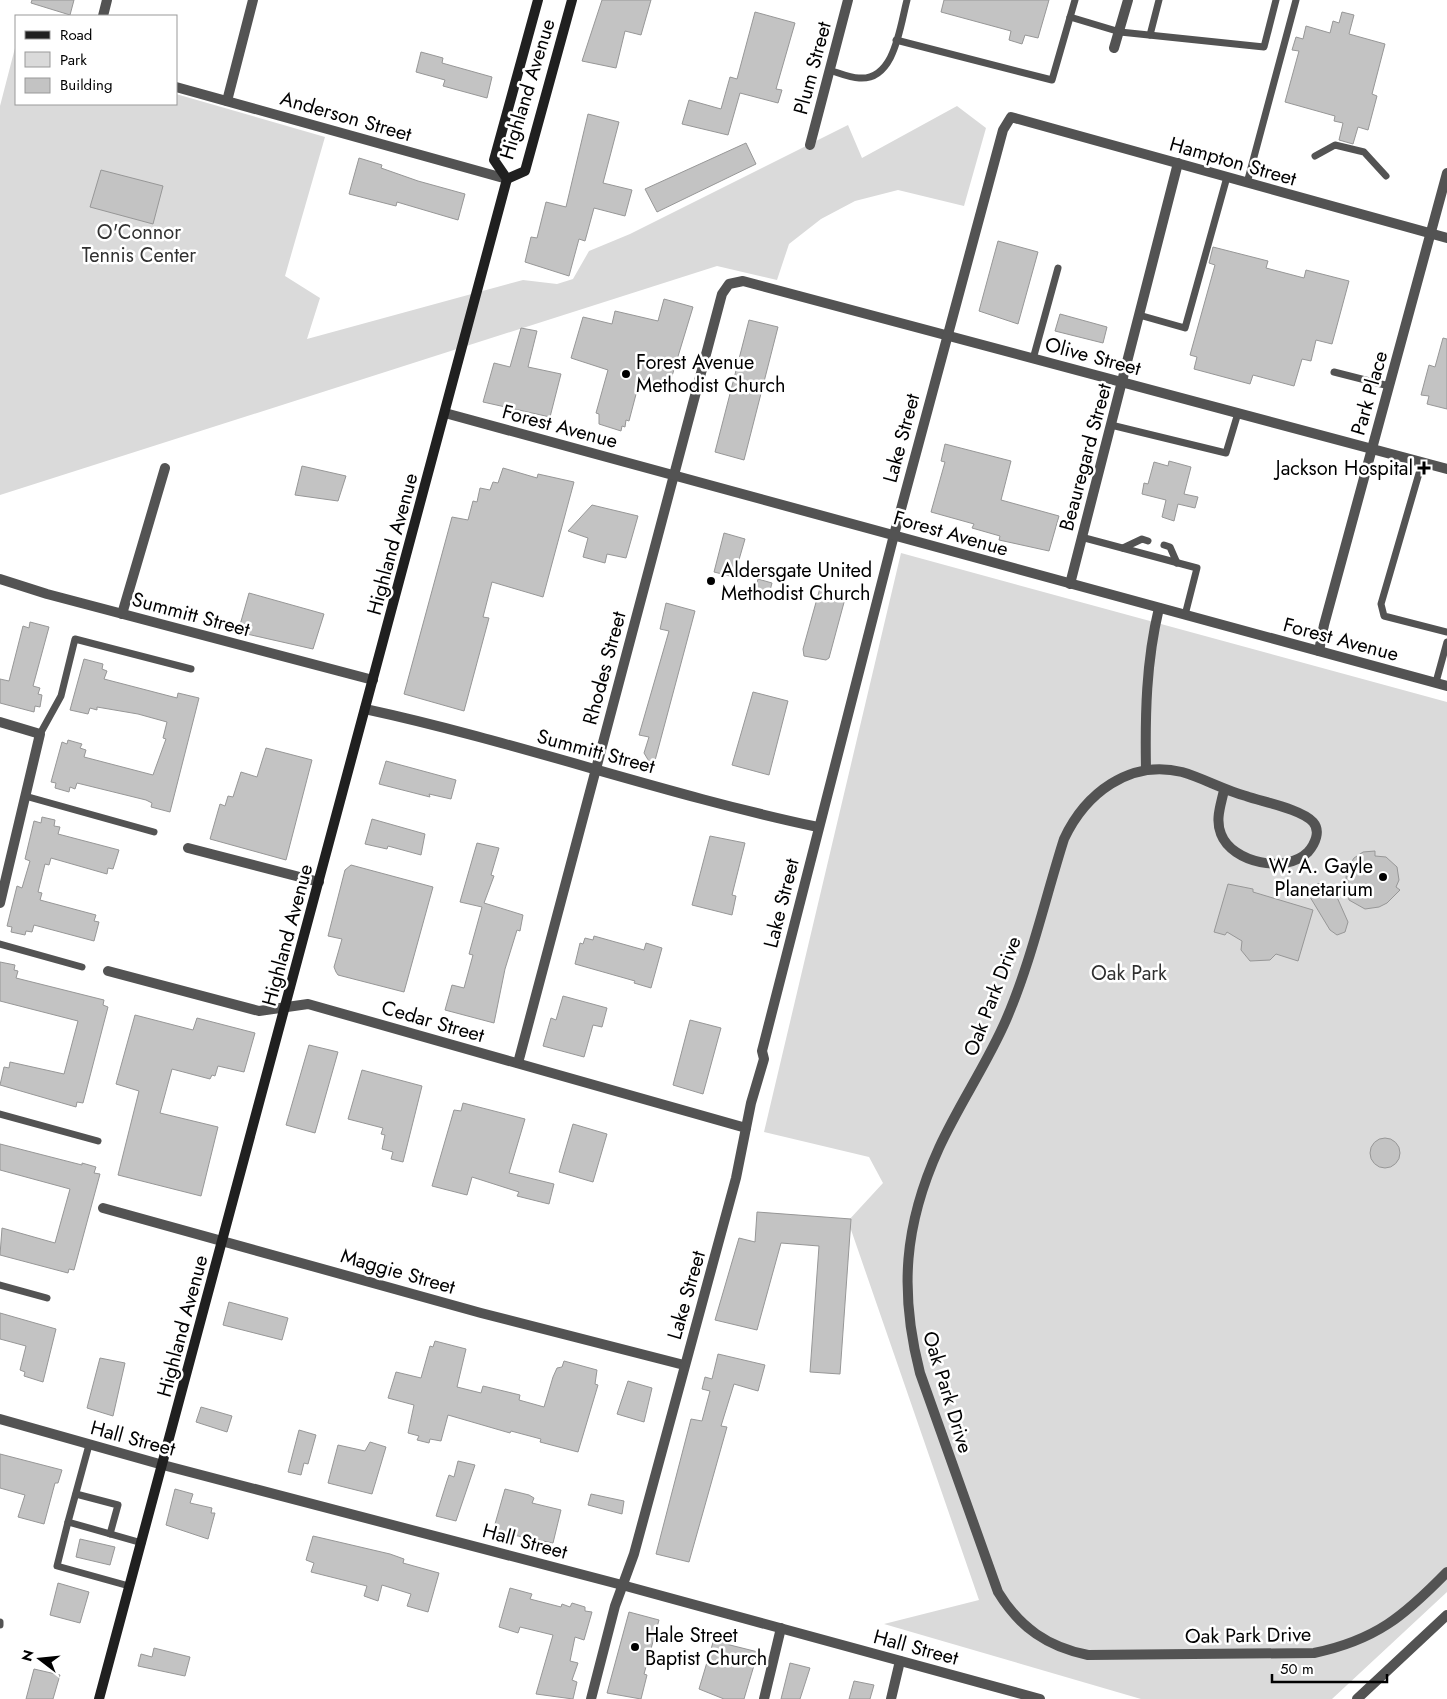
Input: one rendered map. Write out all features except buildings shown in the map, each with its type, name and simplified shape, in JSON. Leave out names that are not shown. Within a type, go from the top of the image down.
[{"type":"main road","name":"Highland Avenue","points":[[99,1699],[507,179],[494,160],[538,0]]},
{"type":"main road","name":"Highland Avenue","points":[[507,179],[525,171],[572,0]]},
{"type":"street","points":[[103,15],[107,0]]},
{"type":"street","points":[[227,100],[253,0]]},
{"type":"street","name":"Plum Street","points":[[810,145],[847,0]]},
{"type":"street","points":[[1114,48],[1128,0]]},
{"type":"street","name":"Anderson Street","points":[[178,88],[507,179]]},
{"type":"street","name":"Hampton Street","points":[[1010,117],[1447,238]]},
{"type":"street","name":"Lake Street","points":[[591,1699],[622,1585],[634,1554],[736,1178],[750,1103],[764,1059],[762,1051],[818,827],[998,142],[1010,117]]},
{"type":"street","name":"Beauregard Street","points":[[1070,584],[1178,164]]},
{"type":"street","name":"Park Place","points":[[1320,651],[1324,624],[1447,173]]},
{"type":"street","name":"Olive Street","points":[[729,284],[743,281],[1447,469]]},
{"type":"street","name":"Rhodes Street","points":[[518,1063],[722,294],[729,284]]},
{"type":"street","name":"Forest Avenue","points":[[445,413],[1447,686]]},
{"type":"street","points":[[122,614],[165,468]]},
{"type":"street","name":"Summitt Street","points":[[0,579],[122,614],[373,680]]},
{"type":"street","points":[[1146,770],[1145,711],[1152,637],[1159,608]]},
{"type":"street","name":"Summitt Street","points":[[365,709],[420,721],[596,770],[818,827]]},
{"type":"street","points":[[0,722],[40,734],[0,903]]},
{"type":"street","name":"Oak Park Drive","points":[[1224,790],[1217,821],[1226,844],[1233,851],[1276,865],[1294,862],[1312,848],[1317,837],[1317,830],[1313,822],[1301,814],[1224,790],[1184,772],[1146,770],[1115,780],[1086,803],[1069,827],[1007,1019],[984,1068],[940,1147],[920,1196],[911,1234],[906,1301],[910,1336],[923,1382],[998,1592],[1010,1612],[1029,1630],[1042,1639],[1070,1651],[1088,1655],[1314,1653],[1338,1648],[1384,1628],[1419,1600],[1447,1572]]},
{"type":"street","points":[[188,848],[319,882]]},
{"type":"street","name":"Cedar Street","points":[[108,971],[259,1011],[308,1004],[746,1128]]},
{"type":"street","name":"Maggie Street","points":[[103,1208],[481,1313],[684,1366]]},
{"type":"street","name":"Hall Street","points":[[0,1420],[163,1465],[622,1585],[1040,1699]]},
{"type":"street","points":[[1357,1699],[1447,1615]]},
{"type":"street","points":[[764,1699],[781,1628]]},
{"type":"street","points":[[891,1699],[900,1661]]},
{"type":"lane","points":[[829,70],[859,78],[876,76],[888,64],[907,0]]},
{"type":"lane","points":[[896,40],[1052,80],[1075,0]]},
{"type":"lane","points":[[1150,35],[1159,0]]},
{"type":"lane","points":[[1070,17],[1120,32],[1264,47],[1276,0]]},
{"type":"lane","points":[[1247,182],[1296,0]]},
{"type":"lane","points":[[1315,156],[1335,145],[1364,152],[1386,176]]},
{"type":"lane","points":[[1139,315],[1185,328],[1227,177]]},
{"type":"lane","points":[[1033,359],[1058,268]]},
{"type":"lane","points":[[1334,372],[1389,386]]},
{"type":"lane","points":[[1112,425],[1226,453],[1238,413]]},
{"type":"lane","points":[[1422,462],[1381,604],[1384,616],[1447,632]]},
{"type":"lane","points":[[1081,537],[1197,568],[1185,615]]},
{"type":"lane","points":[[1123,548],[1142,539],[1148,541]]},
{"type":"lane","points":[[1164,545],[1170,547],[1176,563]]},
{"type":"lane","points":[[40,734],[61,696],[75,639],[191,669]]},
{"type":"lane","points":[[1436,682],[1447,642]]},
{"type":"lane","points":[[25,796],[154,832]]},
{"type":"lane","points":[[0,944],[82,967]]},
{"type":"lane","points":[[0,1114],[98,1141]]},
{"type":"lane","points":[[0,1285],[47,1298]]},
{"type":"lane","points":[[89,1445],[57,1566],[130,1586]]},
{"type":"lane","points":[[76,1494],[118,1505],[110,1534]]},
{"type":"lane","points":[[68,1522],[142,1542]]},
{"type":"green space","name":"O'Connor Tennis Center","points":[[15,48],[15,105],[178,105],[178,95],[325,137],[285,276],[320,298],[307,339],[523,280],[557,284],[573,279],[589,251],[630,234],[848,125],[862,158],[957,106],[986,128],[964,206],[898,190],[855,201],[821,219],[789,244],[777,280],[717,266],[0,495],[0,106]]},
{"type":"green space","name":"Oak Park","points":[[901,553],[1447,702],[1447,1592],[1332,1699],[1141,1699],[884,1624],[979,1600],[848,1221],[883,1183],[869,1157],[764,1132]]},
{"type":"place","name":"Forest Avenue Methodist Church","points":[[626,374]]},
{"type":"place","name":"Jackson Hospital","points":[[1424,468]]},
{"type":"place","name":"Aldersgate United Methodist Church","points":[[711,581]]},
{"type":"place","name":"W. A. Gayle Planetarium","points":[[1383,877]]},
{"type":"place","name":"Hale Street Baptist Church","points":[[635,1647]]}]
